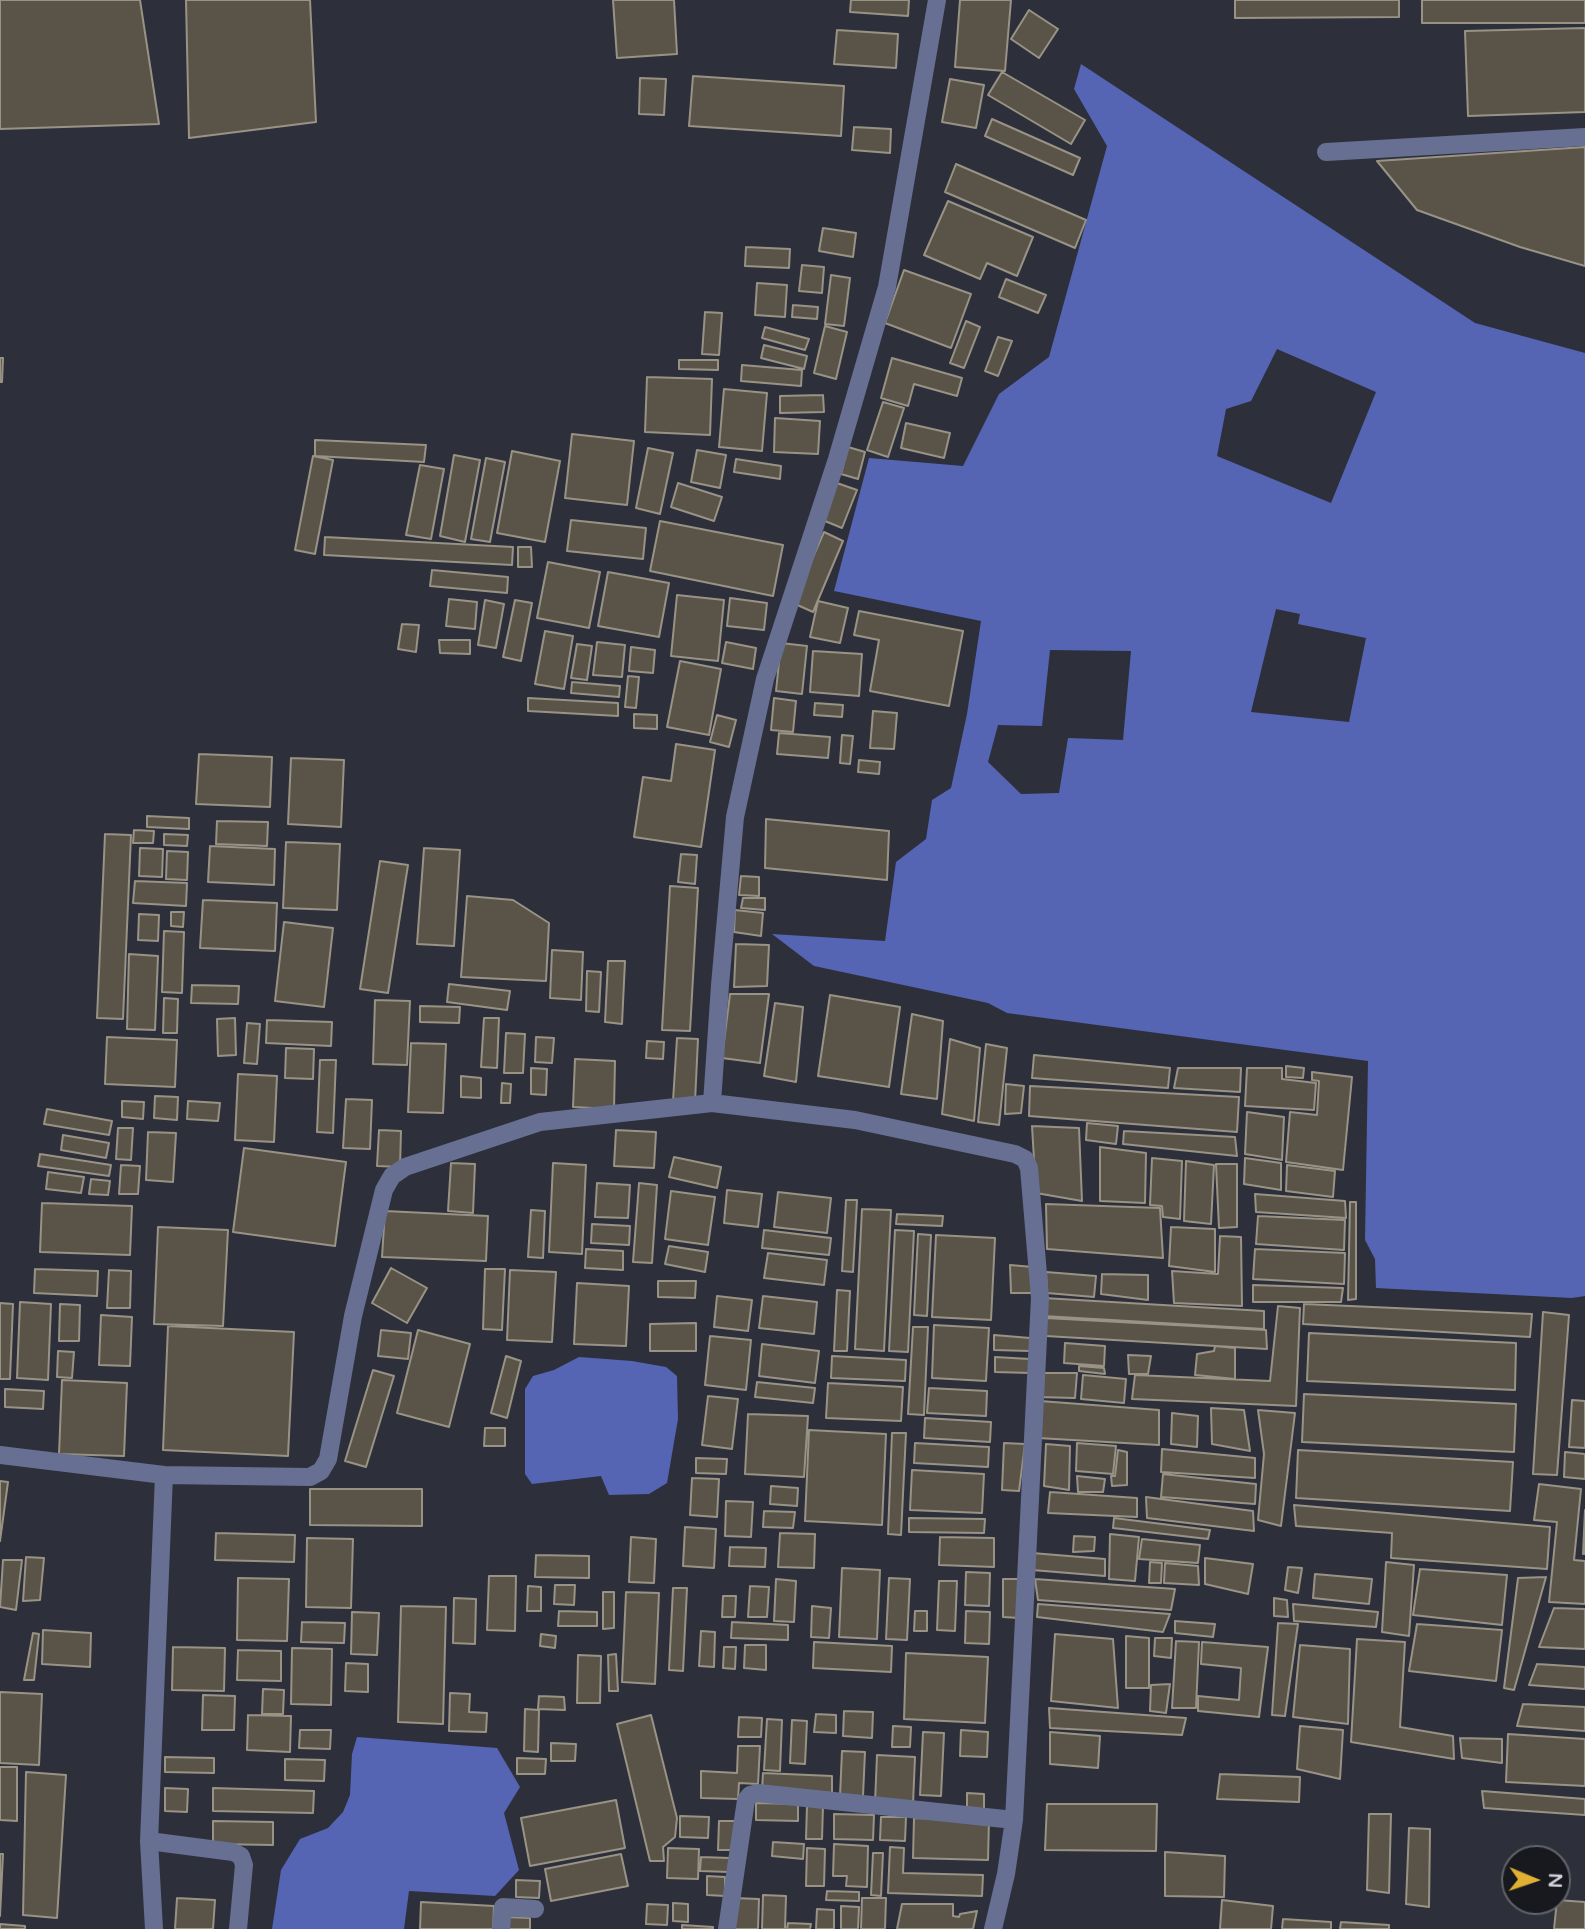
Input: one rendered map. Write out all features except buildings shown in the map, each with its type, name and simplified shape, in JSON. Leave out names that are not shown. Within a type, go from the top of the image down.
[{"type":"street","points":[[712,1103],[735,817],[765,679],[836,459],[887,287],[937,0]]},
{"type":"street","points":[[1326,152],[1585,137]]},
{"type":"street","points":[[0,1455],[164,1475],[310,1477],[321,1471],[328,1459],[354,1316],[384,1190],[392,1176],[405,1167],[540,1122],[712,1103],[855,1120],[1015,1154],[1025,1159],[1029,1168],[1040,1298],[1014,1820],[1006,1874],[993,1929]]},
{"type":"street","points":[[154,1929],[149,1840],[164,1475]]},
{"type":"street","points":[[727,1929],[746,1800],[750,1794],[1014,1820]]},
{"type":"street","points":[[149,1840],[233,1852],[241,1856],[244,1866],[238,1929]]},
{"type":"street","points":[[501,1929],[503,1907],[535,1909]]},
{"type":"water","points":[[1081,64],[1475,323],[1585,353],[1585,1296],[1572,1298],[1376,1288],[1375,1259],[1365,1240],[1368,1061],[1007,1013],[988,1003],[814,966],[772,934],[885,941],[896,862],[926,839],[932,800],[951,788],[967,714],[981,621],[834,591],[869,458],[963,466],[999,394],[1049,357],[1107,146],[1074,89]],"holes":[[[1277,349],[1376,392],[1331,503],[1217,456],[1226,409],[1251,401]],[[1276,609],[1300,614],[1298,624],[1366,638],[1349,722],[1251,712]],[[1050,650],[1131,651],[1123,740],[1068,738],[1059,793],[1021,794],[988,762],[998,725],[1042,726]]]},
{"type":"water","points":[[579,1357],[666,1367],[677,1376],[678,1419],[667,1483],[649,1494],[609,1495],[601,1476],[532,1484],[525,1474],[525,1389],[533,1376],[554,1370]]},
{"type":"water","points":[[357,1737],[497,1748],[520,1787],[504,1813],[519,1870],[495,1896],[409,1891],[404,1929],[272,1929],[281,1870],[300,1839],[328,1828],[343,1812],[350,1795],[352,1754]]}]
